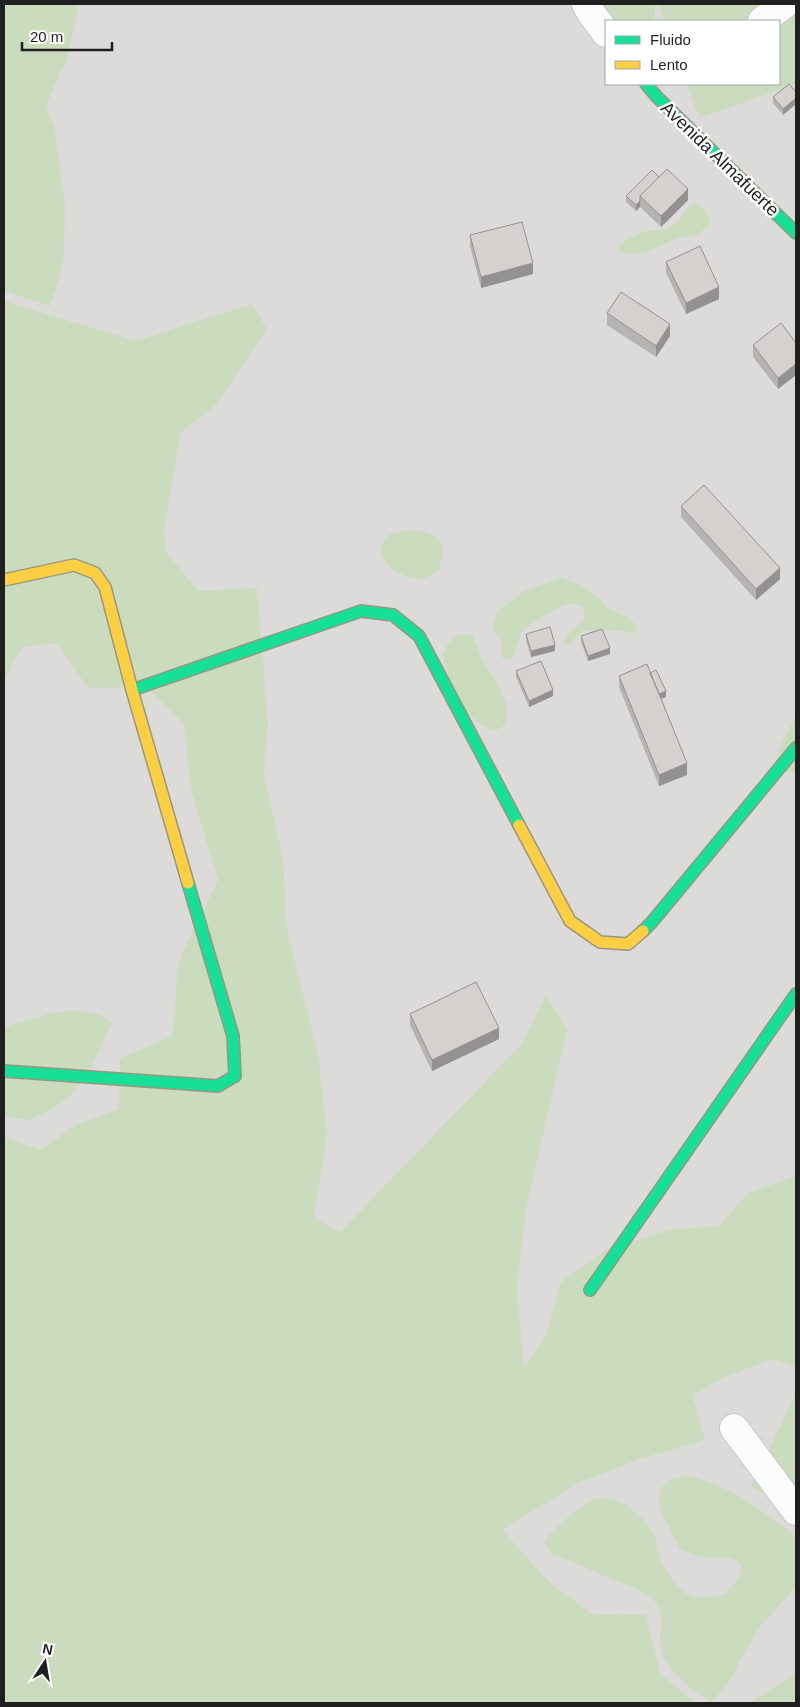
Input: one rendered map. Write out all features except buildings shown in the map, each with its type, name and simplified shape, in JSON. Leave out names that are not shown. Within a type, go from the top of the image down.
[{"type":"street","points":[[586,4],[605,32]]},
{"type":"street","points":[[763,20],[785,4]]},
{"type":"street","name":"Avenida Almafuerte","points":[[647,85],[656,97],[796,233]]},
{"type":"street","points":[[4,580],[74,565],[95,573],[105,587],[132,690],[233,1036],[235,1076],[218,1086],[4,1071]]},
{"type":"street","points":[[132,690],[361,611],[393,615],[419,636],[570,921],[600,942],[628,944],[652,922],[796,748]]},
{"type":"street","points":[[590,1290],[796,994]]},
{"type":"street","points":[[734,1428],[796,1510]]},
{"type":"shaded area","points":[[4,4],[796,4],[796,1703],[4,1703]]},
{"type":"green space","points":[[4,4],[77,4],[77,13],[67,60],[46,106],[55,130],[65,206],[64,257],[50,306],[4,291]]},
{"type":"green space","points":[[595,4],[655,4],[652,20],[613,20]]},
{"type":"green space","points":[[658,4],[796,4],[796,84],[699,118],[687,85],[780,85],[780,20],[664,20]]},
{"type":"green space","points":[[694,203],[705,211],[710,220],[710,224],[700,233],[694,236],[676,238],[648,252],[627,254],[619,252],[619,245],[636,235],[646,231],[669,228]]},
{"type":"green space","points":[[4,301],[135,341],[252,304],[267,329],[216,405],[181,432],[164,529],[166,552],[198,591],[257,588],[268,724],[264,775],[283,859],[287,930],[318,1054],[327,1134],[314,1218],[340,1232],[521,1045],[546,995],[567,1030],[526,1209],[517,1289],[524,1367],[545,1337],[561,1282],[608,1249],[669,1230],[719,1226],[748,1193],[796,1176],[796,1367],[772,1359],[723,1378],[693,1395],[705,1440],[640,1459],[578,1483],[502,1530],[549,1582],[592,1614],[646,1615],[660,1674],[696,1703],[4,1703],[4,1136],[40,1150],[76,1125],[118,1109],[120,1058],[173,1036],[178,962],[218,880],[191,790],[184,725],[147,687],[88,688],[57,643],[22,647],[4,679]]},
{"type":"green space","points":[[408,530],[429,534],[438,539],[443,547],[439,571],[425,578],[415,579],[397,572],[383,558],[381,553],[382,546],[388,535]]},
{"type":"green space","points":[[561,578],[581,585],[603,602],[607,608],[628,617],[638,627],[634,633],[616,630],[583,631],[569,645],[563,643],[570,632],[585,618],[581,605],[567,604],[526,627],[522,632],[513,657],[502,658],[501,640],[493,629],[493,623],[498,611],[525,590]]},
{"type":"green space","points":[[457,635],[473,635],[482,660],[496,681],[507,705],[506,725],[494,731],[482,726],[455,702],[443,655],[448,643]]},
{"type":"green space","points":[[796,716],[796,774],[782,770],[777,757],[780,746]]},
{"type":"green space","points":[[77,1010],[102,1015],[112,1023],[88,1074],[72,1094],[52,1109],[29,1120],[4,1117],[4,1027],[52,1013]]},
{"type":"green space","points":[[796,1393],[796,1510],[751,1487]]},
{"type":"green space","points":[[687,1476],[712,1483],[735,1494],[796,1537],[796,1587],[762,1624],[742,1656],[729,1682],[712,1702],[678,1677],[665,1660],[661,1650],[660,1612],[652,1598],[636,1588],[552,1555],[544,1542],[567,1519],[587,1503],[602,1498],[611,1499],[628,1506],[648,1526],[654,1536],[664,1567],[684,1592],[697,1597],[708,1598],[721,1595],[736,1583],[742,1565],[731,1558],[706,1558],[680,1549],[662,1514],[658,1500],[662,1487],[673,1479]]},
{"type":"green space","points":[[796,1673],[796,1703],[750,1703]]},
{"type":"traffic: fast","points":[[647,85],[796,233]]},
{"type":"traffic: fast","points":[[132,690],[361,611],[393,615],[419,636],[519,825]]},
{"type":"traffic: fast","points":[[643,931],[796,748]]},
{"type":"traffic: fast","points":[[4,1071],[218,1086],[235,1076],[233,1036],[188,883]]},
{"type":"traffic: fast","points":[[590,1290],[796,994]]},
{"type":"traffic: slow","points":[[4,580],[74,565],[95,573],[105,587],[132,690],[188,883]]},
{"type":"traffic: slow","points":[[519,825],[570,921],[600,942],[628,944],[643,931]]}]
